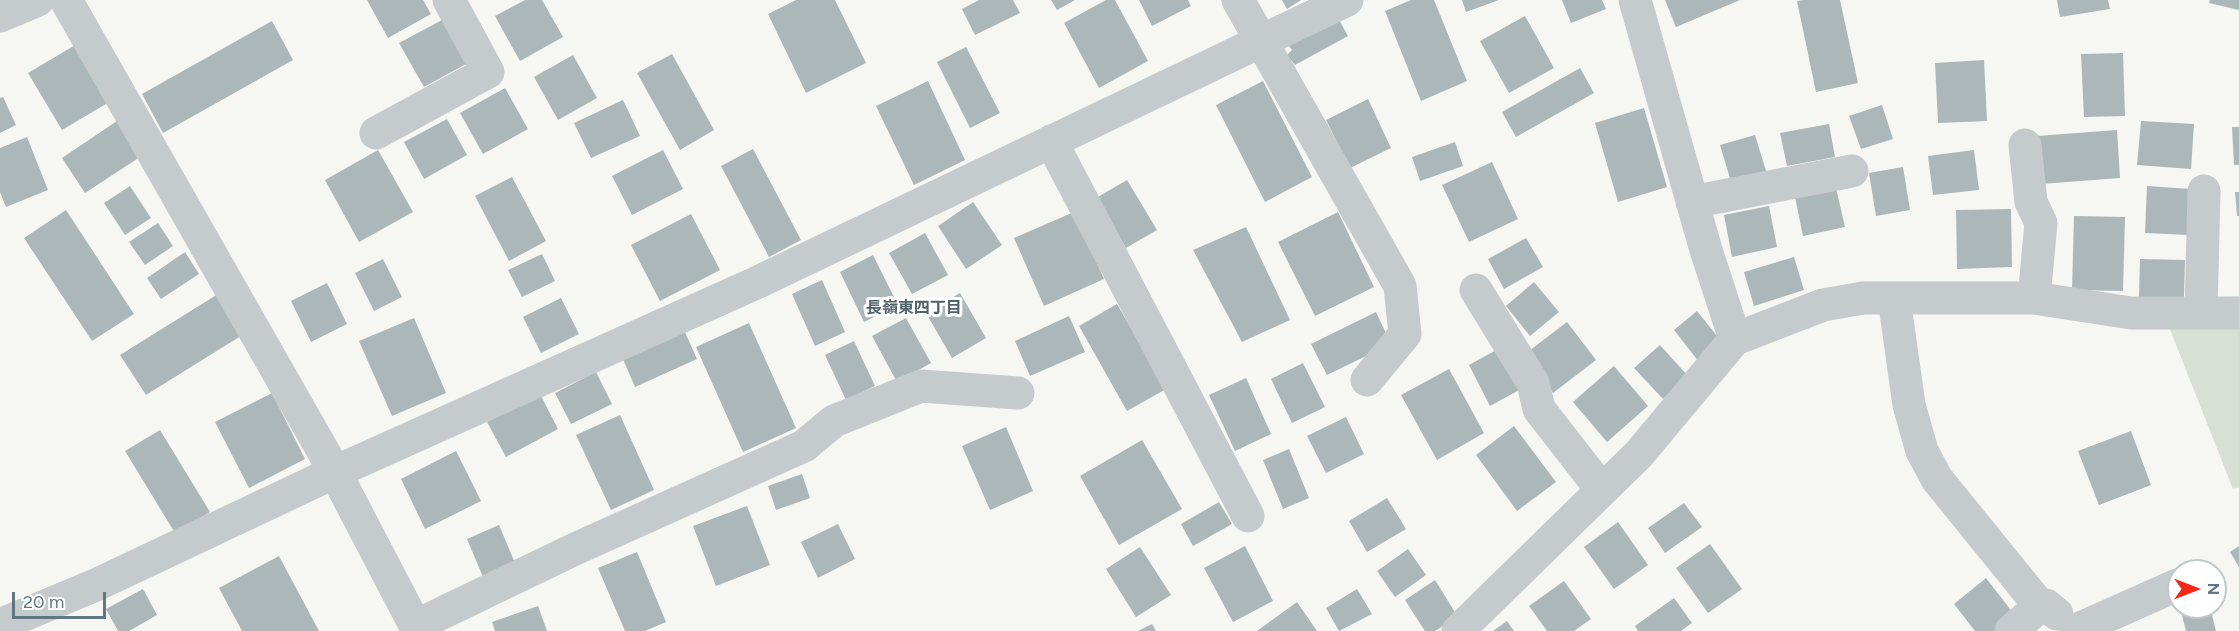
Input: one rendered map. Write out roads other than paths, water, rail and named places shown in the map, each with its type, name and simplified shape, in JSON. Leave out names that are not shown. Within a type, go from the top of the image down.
[{"type":"street","points":[[0,16],[39,0]]},
{"type":"street","points":[[66,0],[335,472],[416,628],[575,549],[804,446],[834,421],[921,386],[1018,393]]},
{"type":"street","points":[[376,134],[488,72],[449,0]]},
{"type":"street","points":[[1238,0],[1400,286],[1405,334],[1367,380]]},
{"type":"street","points":[[0,625],[98,584],[335,472],[756,283],[1347,0]]},
{"type":"street","points":[[1635,0],[1692,201],[1735,339]]},
{"type":"street","points":[[1051,141],[1248,516]]},
{"type":"street","points":[[2025,145],[2031,201],[2041,223],[2034,298]]},
{"type":"street","points":[[1692,201],[1852,171]]},
{"type":"street","points":[[2201,313],[2204,191]]},
{"type":"street","points":[[1476,290],[1533,383],[1539,409],[1602,490]]},
{"type":"street","points":[[1458,631],[1639,454],[1735,339],[1823,305],[1863,298],[2034,298],[2131,313],[2239,313]]},
{"type":"street","points":[[1894,298],[1910,405],[1922,451],[1937,479],[2040,606]]},
{"type":"street","points":[[2011,631],[2040,606],[2046,605],[2076,631],[2167,590]]},
{"type":"district","name":"長嶺東四丁目","points":[[914,308]]}]
